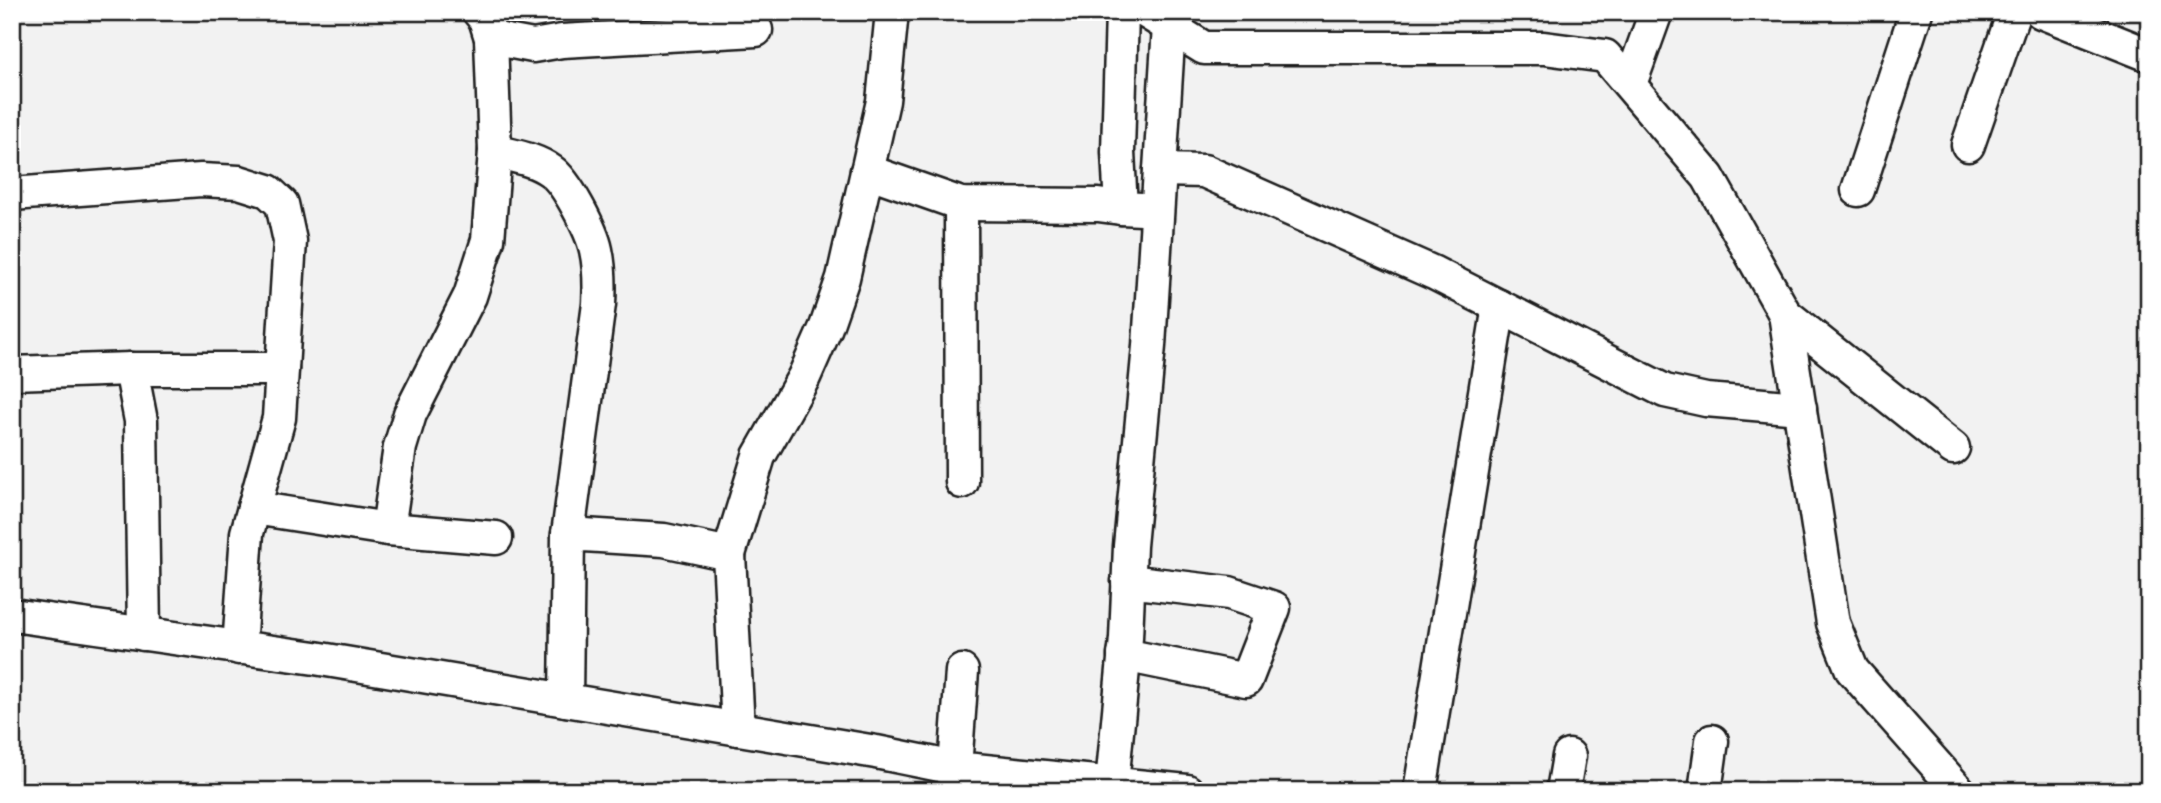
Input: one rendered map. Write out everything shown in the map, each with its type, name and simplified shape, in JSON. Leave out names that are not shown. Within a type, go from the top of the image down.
[{"type":"street","points":[[738,729],[729,554],[758,456],[804,377],[843,278],[883,101],[892,12]]},
{"type":"street","points":[[1121,208],[1118,152],[1122,12]]},
{"type":"street","points":[[1630,85],[1656,12]]},
{"type":"street","points":[[1858,190],[1916,12]]},
{"type":"street","points":[[1968,145],[2014,12]]},
{"type":"street","points":[[2041,12],[2149,55]]},
{"type":"street","points":[[1158,19],[1204,48],[1544,48],[1605,56],[1708,177],[1785,314],[1833,623],[1852,670],[1959,791]]},
{"type":"street","points":[[1112,783],[1149,346],[1160,170],[1158,19]]},
{"type":"street","points":[[388,529],[400,447],[411,414],[470,296],[488,240],[495,151],[485,25],[533,46],[644,24],[756,30]]},
{"type":"street","points":[[495,151],[538,163],[553,172],[571,194],[596,247],[600,275],[599,304],[568,534],[566,700]]},
{"type":"street","points":[[1160,170],[1204,171],[1434,273],[1665,391],[1706,400],[1800,408]]},
{"type":"street","points":[[867,171],[961,204],[1098,205],[1157,210]]},
{"type":"street","points":[[12,194],[201,180],[239,182],[268,191],[282,204],[290,241],[279,418],[245,552],[239,648]]},
{"type":"street","points":[[961,204],[962,482]]},
{"type":"street","points":[[1420,791],[1499,306]]},
{"type":"street","points":[[1785,314],[1953,448]]},
{"type":"street","points":[[12,373],[131,369],[282,369]]},
{"type":"street","points":[[131,369],[141,421],[144,634]]},
{"type":"street","points":[[254,508],[388,529],[496,538]]},
{"type":"street","points":[[568,534],[664,540],[729,554]]},
{"type":"street","points":[[1124,654],[1246,680],[1274,608],[1229,593],[1128,581]]},
{"type":"street","points":[[12,615],[239,648],[876,752],[955,780],[1112,783],[1187,791]]},
{"type":"street","points":[[955,780],[962,671]]},
{"type":"street","points":[[1705,791],[1712,741]]},
{"type":"street","points":[[1563,791],[1569,756]]}]
